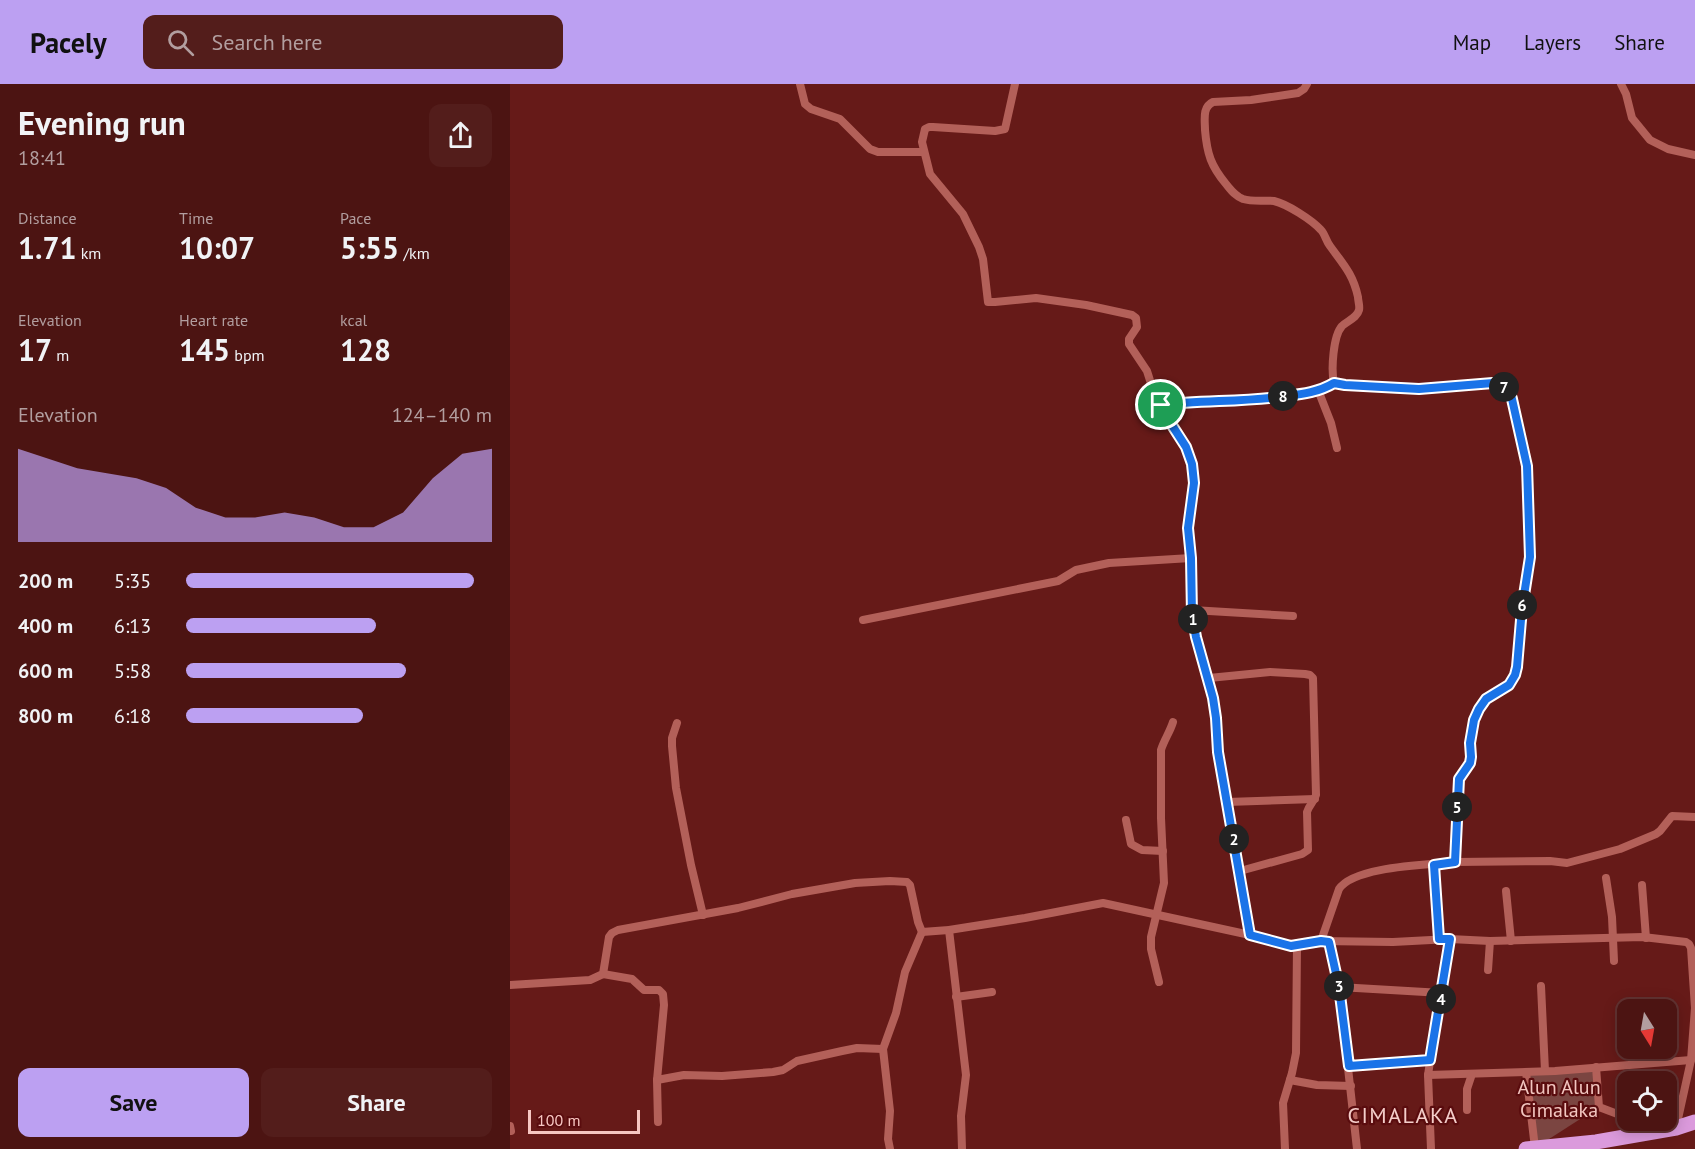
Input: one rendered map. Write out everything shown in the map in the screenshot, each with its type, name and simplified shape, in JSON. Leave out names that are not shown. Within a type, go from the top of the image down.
[{"type":"highway","points":[[1677,1128],[1695,1122]]},
{"type":"highway","points":[[1526,1149],[1596,1142],[1659,1131]]},
{"type":"street","points":[[800,84],[805,104],[811,109],[840,119],[870,149],[878,152],[923,152]]},
{"type":"street","points":[[1015,84],[1005,129],[995,131],[928,127],[923,133],[923,152],[930,174],[963,214],[977,241],[983,259],[988,302],[1036,298],[1086,304],[1134,316],[1137,321],[1137,327],[1129,342],[1147,371],[1154,393],[1186,447],[1192,464],[1194,483],[1188,528],[1192,610],[1196,637],[1209,678],[1216,718],[1218,752],[1250,935]]},
{"type":"street","points":[[1307,84],[1298,93],[1208,104],[1205,109],[1206,143],[1210,162],[1238,197],[1251,201],[1280,203],[1312,222],[1321,230],[1329,245],[1351,274],[1359,310],[1341,327],[1335,344],[1334,383]]},
{"type":"street","points":[[1621,84],[1632,118],[1646,137],[1653,143],[1668,149],[1695,155]]},
{"type":"street","points":[[1161,405],[1260,399],[1321,391],[1334,383],[1419,389],[1493,383],[1509,390],[1527,466],[1530,557],[1515,675],[1509,685],[1486,699],[1479,709],[1474,720],[1470,743],[1470,763],[1459,779],[1455,862]]},
{"type":"street","points":[[1321,391],[1320,395],[1331,423],[1337,448]]},
{"type":"street","points":[[863,620],[1058,581],[1076,570],[1108,563],[1191,558]]},
{"type":"street","points":[[1192,610],[1293,616]]},
{"type":"street","points":[[1209,678],[1270,672],[1305,674],[1312,677],[1316,746],[1315,799],[1308,806],[1307,812],[1309,839],[1307,852],[1240,871]]},
{"type":"street","points":[[1159,982],[1151,949],[1151,937],[1164,883],[1161,750],[1173,722]]},
{"type":"street","points":[[677,723],[672,738],[676,788],[702,915]]},
{"type":"street","points":[[1227,802],[1315,799]]},
{"type":"street","points":[[1357,1149],[1339,987],[1325,941],[1339,889],[1344,883],[1385,869],[1455,862],[1572,862],[1620,849],[1656,834],[1672,816],[1695,818]]},
{"type":"street","points":[[1126,820],[1131,844],[1142,850],[1163,851]]},
{"type":"street","points":[[1434,865],[1439,939]]},
{"type":"street","points":[[1606,878],[1614,961]]},
{"type":"street","points":[[603,974],[609,937],[618,930],[855,883],[904,881],[910,885],[922,932],[905,972],[896,1013],[883,1049],[890,1111],[888,1139],[890,1149]]},
{"type":"street","points":[[1642,885],[1646,938]]},
{"type":"street","points":[[1506,891],[1511,941]]},
{"type":"street","points":[[922,932],[1025,918],[1101,903],[1250,935],[1277,943],[1297,945],[1325,941],[1393,942],[1439,939],[1511,941],[1646,938],[1686,942],[1691,948],[1695,1008],[1691,1060],[1677,1123]]},
{"type":"street","points":[[949,930],[966,1076],[961,1116],[962,1149]]},
{"type":"street","points":[[1431,1149],[1428,1075],[1450,939]]},
{"type":"street","points":[[1488,970],[1490,941]]},
{"type":"street","points":[[1285,1149],[1283,1103],[1296,1053],[1297,1039],[1297,945]]},
{"type":"street","points":[[510,985],[590,980],[603,974],[632,978],[644,990],[662,991],[664,1005],[657,1080],[658,1122]]},
{"type":"street","points":[[1541,986],[1545,1071]]},
{"type":"street","points":[[1339,987],[1442,993]]},
{"type":"street","points":[[956,998],[992,992]]},
{"type":"street","points":[[657,1080],[684,1074],[722,1076],[773,1072],[783,1070],[797,1061],[842,1051],[857,1048],[883,1049]]},
{"type":"street","points":[[1349,1066],[1430,1060]]},
{"type":"street","points":[[1428,1075],[1545,1071],[1691,1060]]},
{"type":"street","points":[[1596,1067],[1599,1107],[1617,1114]]},
{"type":"street","points":[[1526,1072],[1535,1148]]},
{"type":"street","points":[[1467,1110],[1467,1089],[1472,1074]]},
{"type":"street","points":[[1290,1080],[1317,1085],[1351,1086]]},
{"type":"street","points":[[510,1126],[511,1131]]},
{"type":"green space","name":"Alun Alun Cimalaka","points":[[1596,1067],[1599,1107],[1535,1148],[1526,1072]]},
{"type":"district","name":"CIMALAKA","points":[[1403,1115]]},
{"type":"route","points":[[1486,382],[1502,385],[1509,390],[1527,466],[1530,565],[1522,608],[1515,675],[1509,685],[1486,699],[1474,720],[1470,743],[1470,763],[1459,779],[1455,862],[1434,865],[1439,939],[1450,939],[1430,1060],[1349,1066],[1339,987],[1329,942],[1321,941],[1291,946],[1250,935],[1218,752],[1213,698],[1192,615],[1188,519],[1194,483],[1192,464],[1186,447],[1161,405],[1260,399],[1321,391],[1334,383],[1419,389],[1486,382]]}]
